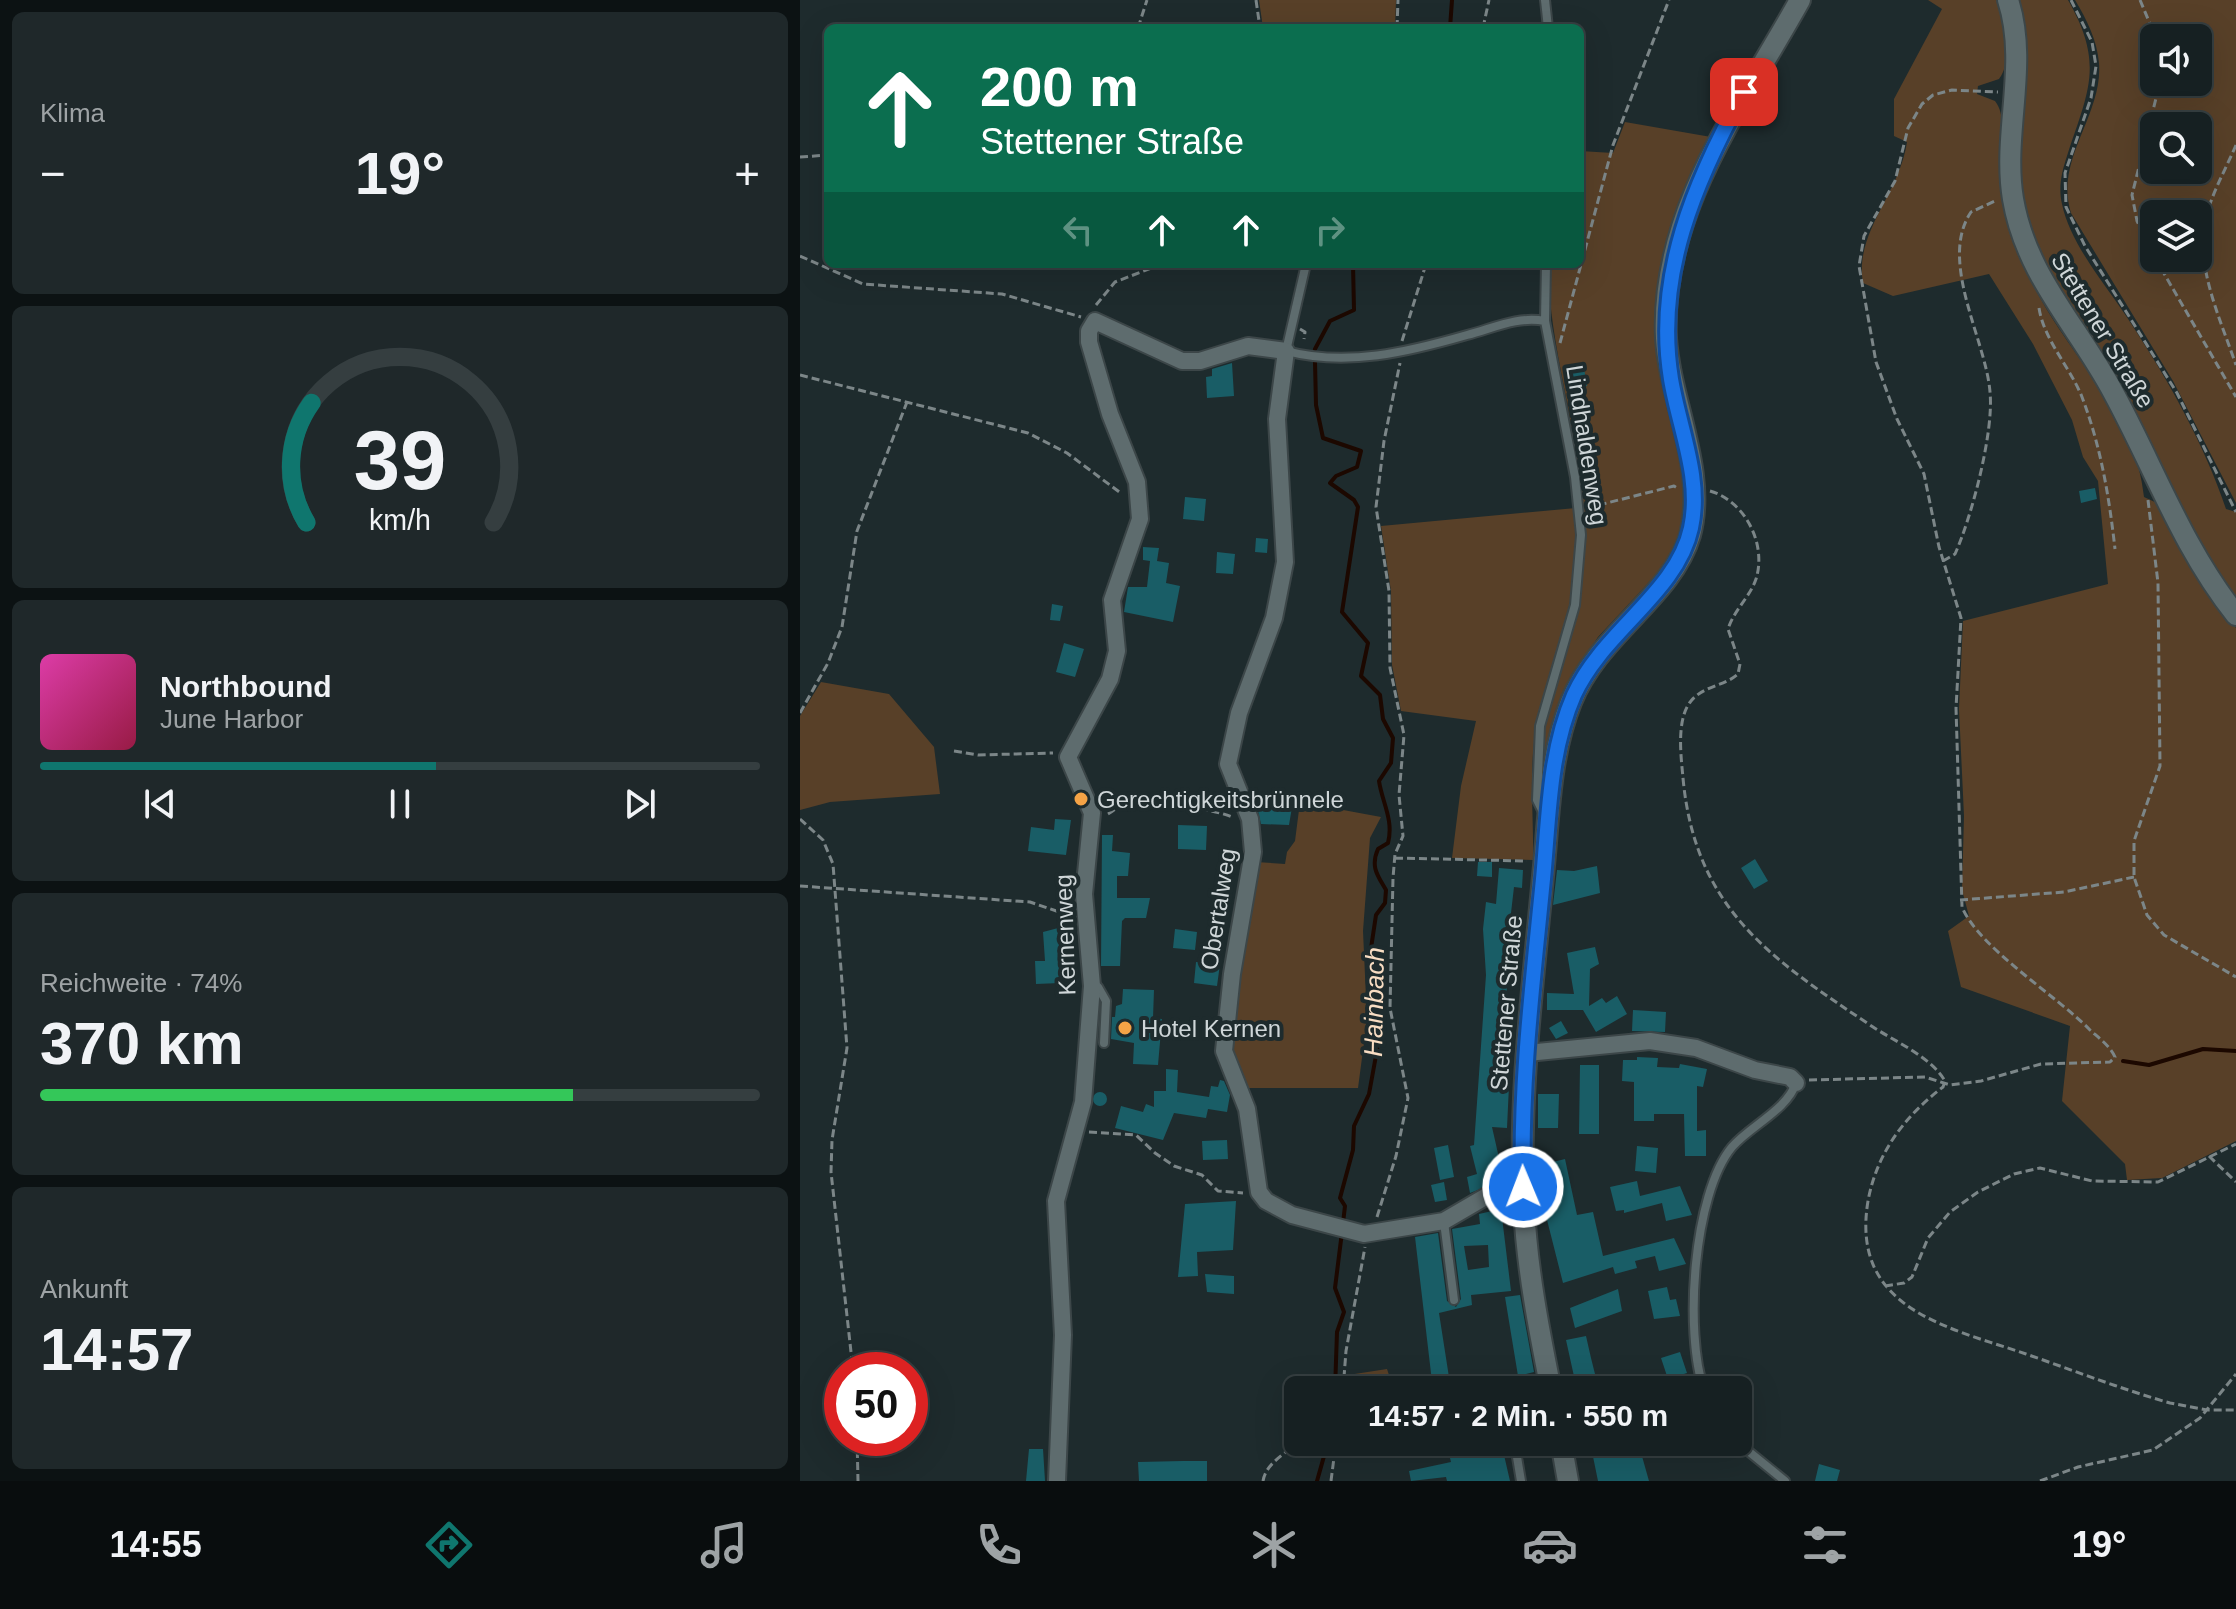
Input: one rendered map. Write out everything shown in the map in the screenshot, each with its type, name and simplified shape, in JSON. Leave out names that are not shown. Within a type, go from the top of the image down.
[{"type":"main road","name":"Stettener Straße","points":[[1548,1376],[1534,1296],[1523,1187],[1527,1053],[1547,817],[1557,755],[1570,706],[1594,659],[1678,561],[1692,526],[1694,491],[1668,354],[1667,301],[1673,262],[1697,189],[1724,130],[1800,0]]},
{"type":"main road","name":"Stettener Straße","points":[[2008,0],[2016,38],[2009,157],[2013,199],[2027,250],[2049,295],[2107,381],[2187,542],[2236,615]]},
{"type":"main road","points":[[1562,1456],[1568,1481]]},
{"type":"street","points":[[1068,754],[1099,704],[1113,671],[1117,646],[1112,600],[1138,528],[1140,509],[1137,482],[1110,414],[1089,342],[1088,334],[1095,321],[1182,361],[1200,361],[1248,346],[1286,351]]},
{"type":"street","name":"Obertalweg","points":[[1259,1192],[1247,1109],[1227,1064],[1223,1045],[1232,974],[1252,868],[1253,838],[1248,812],[1231,779],[1228,757],[1243,700],[1271,629],[1285,562],[1277,419],[1286,351]]},
{"type":"street","name":"Kernenweg","points":[[1057,1481],[1063,1335],[1056,1201],[1086,1081],[1092,986],[1084,878],[1092,825],[1091,805],[1070,768],[1068,754]]},
{"type":"street","points":[[1527,1053],[1650,1041],[1696,1048],[1755,1070],[1790,1077],[1796,1083]]},
{"type":"street","points":[[1259,1192],[1266,1201],[1286,1213],[1331,1227],[1369,1234],[1444,1221],[1492,1193],[1523,1187]]},
{"type":"lane","points":[[1545,0],[1548,24]]},
{"type":"lane","name":"Obertalweg","points":[[1286,351],[1305,268]]},
{"type":"lane","name":"Lindhaldenweg","points":[[1546,268],[1545,321],[1580,509],[1577,596],[1540,730],[1537,803],[1547,817]]},
{"type":"lane","points":[[1286,351],[1339,357],[1402,354],[1513,321],[1545,321]]},
{"type":"lane","points":[[1092,986],[1098,987],[1106,999],[1104,1043]]},
{"type":"lane","points":[[1700,1376],[1695,1358],[1693,1320],[1699,1245],[1711,1186],[1732,1147],[1789,1097],[1796,1083]]},
{"type":"lane","points":[[1444,1221],[1454,1300]]},
{"type":"lane","points":[[1752,1454],[1785,1481]]},
{"type":"lane","points":[[1518,1456],[1521,1481]]},
{"type":"path","points":[[1139,24],[1147,0]]},
{"type":"path","points":[[1256,0],[1259,24]]},
{"type":"path","points":[[1397,24],[1398,0]]},
{"type":"path","points":[[1484,24],[1489,0]]},
{"type":"path","points":[[1584,256],[1613,145],[1669,0]]},
{"type":"path","points":[[2071,0],[2092,42],[2096,66],[2091,98],[2065,173],[2066,207],[2085,246],[2177,393],[2236,511]]},
{"type":"path","points":[[2140,0],[2150,24]]},
{"type":"path","points":[[1796,1083],[1857,1077],[1925,1077],[1945,1083],[1981,1081],[2041,1064],[2110,1062],[2115,1057],[2072,1011],[2046,992],[1972,924],[1960,900],[1961,815],[1956,708],[1961,628],[1924,474],[1876,362],[1859,276],[1859,258],[1867,230],[1898,174],[1908,128],[1922,104],[1933,95],[1952,90],[2014,93]]},
{"type":"path","points":[[2140,227],[2132,195],[2157,96]]},
{"type":"path","points":[[2236,145],[2208,212],[2203,237],[2208,274],[2236,365]]},
{"type":"path","points":[[800,157],[824,155]]},
{"type":"path","points":[[1943,561],[1955,554],[1964,531],[1984,453],[1990,392],[1965,293],[1963,238],[1966,222],[1974,210],[2013,199]]},
{"type":"path","points":[[800,256],[824,267]]},
{"type":"path","points":[[827,268],[863,284],[1002,294],[1095,321],[1096,306],[1111,285],[1152,268]]},
{"type":"path","points":[[1345,1376],[1351,1324],[1369,1234],[1384,1200],[1408,1098],[1390,1012],[1395,858],[1403,836],[1399,795],[1404,735],[1390,664],[1389,591],[1376,507],[1384,441],[1407,321],[1425,268]]},
{"type":"path","points":[[1555,366],[1581,268]]},
{"type":"path","points":[[2164,272],[2236,397]]},
{"type":"path","points":[[2049,295],[2039,311],[2076,385],[2099,445],[2115,549]]},
{"type":"path","points":[[800,375],[950,410],[1038,437],[1076,459],[1140,509]]},
{"type":"path","points":[[800,713],[839,637],[848,604],[857,531],[907,402]]},
{"type":"path","points":[[2153,476],[2148,507],[2158,583],[2160,766],[2133,847],[2134,877],[2147,915],[2164,935],[2236,977]]},
{"type":"path","points":[[1580,509],[1674,486],[1719,494],[1737,508],[1755,534],[1759,557],[1755,581],[1728,629],[1740,664],[1738,674],[1694,698],[1684,721],[1684,784],[1702,863],[1725,905],[1761,943],[1830,998],[1929,1065],[1945,1083]]},
{"type":"path","points":[[954,751],[978,755],[1068,754]]},
{"type":"path","points":[[1092,825],[1125,803],[1142,801],[1222,812],[1239,821],[1253,838]]},
{"type":"path","points":[[800,819],[828,849],[833,889],[847,1048],[830,1160],[851,1352]]},
{"type":"path","points":[[1395,858],[1545,862]]},
{"type":"path","points":[[1960,900],[2064,892],[2134,877]]},
{"type":"path","points":[[800,886],[1030,902],[1086,921]]},
{"type":"path","points":[[1945,1083],[1908,1116],[1874,1177],[1866,1236],[1872,1266],[1885,1286],[1904,1304],[1953,1330],[2116,1387],[2207,1410],[2236,1410]]},
{"type":"path","points":[[1075,1130],[1136,1135],[1174,1166],[1202,1175],[1224,1194],[1259,1192]]},
{"type":"path","points":[[1885,1286],[1904,1283],[1912,1277],[1928,1238],[1950,1212],[2008,1176],[2040,1168],[2092,1181],[2154,1182],[2171,1178],[2236,1144]]},
{"type":"path","points":[[2209,1156],[2236,1182]]},
{"type":"path","points":[[2040,1481],[2078,1467],[2153,1450],[2207,1410],[2236,1374]]},
{"type":"path","points":[[1263,1481],[1265,1472],[1284,1454]]},
{"type":"path","points":[[857,1456],[858,1481]]},
{"type":"path","points":[[1331,1481],[1334,1456]]},
{"type":"shaded area","points":[[1259,0],[1396,0],[1395,24],[1262,24]]},
{"type":"shaded area","points":[[1928,0],[1998,0],[2008,51],[2004,71],[1999,79],[1978,86],[1977,94],[1995,101],[2000,112],[2004,173],[2023,261],[2053,320],[2126,433],[2138,464],[2144,497],[2157,503],[2236,628],[2236,1141],[2162,1178],[2127,1180],[2125,1164],[2062,1101],[2070,1026],[1961,987],[1948,931],[1969,916],[1962,890],[1964,816],[1959,709],[1963,621],[2108,584],[2098,481],[2083,457],[2072,420],[2033,344],[1989,274],[1893,296],[1863,283],[1865,247],[1895,179],[1907,142],[1894,136],[1894,99],[1942,9]]},
{"type":"shaded area","points":[[2017,0],[2068,0],[2079,23],[2086,43],[2089,78],[2062,173],[2062,204],[2082,251],[2146,347],[2185,414],[2226,509],[2236,512],[2236,600],[2205,554],[2046,273],[2025,212],[2018,170]]},
{"type":"shaded area","points":[[2075,0],[2236,0],[2236,503],[2173,381],[2071,213],[2067,193],[2069,174],[2098,82],[2099,63],[2091,30]]},
{"type":"shaded area","points":[[1625,122],[1711,137],[1659,361],[1686,492],[1682,532],[1669,561],[1598,637],[1574,675],[1540,793],[1543,729],[1579,592],[1584,548],[1580,478],[1555,335],[1548,268],[1584,268],[1584,151],[1613,153]]},
{"type":"shaded area","points":[[1576,508],[1578,539],[1572,593],[1534,741],[1533,860],[1452,858],[1461,786],[1476,721],[1401,711],[1392,665],[1391,591],[1381,526]]},
{"type":"shaded area","points":[[821,682],[889,694],[934,747],[940,794],[830,802],[800,810],[800,716]]},
{"type":"shaded area","points":[[1300,802],[1381,817],[1370,838],[1363,931],[1367,1020],[1358,1088],[1243,1088],[1228,1058],[1256,862],[1285,864],[1287,852],[1295,841]]},
{"type":"shaded area","points":[[1387,1369],[1389,1376],[1348,1376]]},
{"type":"building","points":[[1232,363],[1234,396],[1207,398],[1206,377],[1212,376],[1212,369]]},
{"type":"building","points":[[1584,368],[1587,386],[1570,389],[1566,371]]},
{"type":"building","points":[[2095,488],[2097,499],[2081,503],[2079,491]]},
{"type":"building","points":[[1185,497],[1206,499],[1204,521],[1183,519]]},
{"type":"building","points":[[1256,538],[1268,539],[1267,553],[1255,552]]},
{"type":"building","points":[[1143,547],[1159,548],[1157,561],[1169,563],[1166,583],[1180,586],[1173,622],[1124,612],[1128,587],[1147,587],[1150,561],[1143,560]]},
{"type":"building","points":[[1217,552],[1235,554],[1233,574],[1216,573]]},
{"type":"building","points":[[1052,604],[1063,606],[1060,621],[1050,620]]},
{"type":"building","points":[[1064,643],[1084,649],[1075,677],[1056,672]]},
{"type":"building","points":[[1259,795],[1272,797],[1272,805],[1292,807],[1289,825],[1261,824],[1257,807]]},
{"type":"building","points":[[1055,819],[1071,820],[1066,855],[1028,851],[1031,827],[1054,830]]},
{"type":"building","points":[[1178,825],[1207,826],[1206,850],[1178,849]]},
{"type":"building","points":[[1102,835],[1113,835],[1112,851],[1130,853],[1128,876],[1117,876],[1117,898],[1150,898],[1146,918],[1125,918],[1122,921],[1120,966],[1101,966]]},
{"type":"building","points":[[1755,859],[1768,881],[1754,889],[1741,868]]},
{"type":"building","points":[[1478,862],[1492,862],[1492,877],[1477,876]]},
{"type":"building","points":[[1597,866],[1600,893],[1553,905],[1557,870],[1574,871]]},
{"type":"building","points":[[1499,868],[1523,870],[1522,888],[1514,887],[1508,939],[1516,940],[1515,952],[1510,952],[1503,1035],[1503,1064],[1510,1064],[1507,1128],[1492,1127],[1504,1180],[1470,1193],[1467,1177],[1477,1174],[1470,1146],[1474,1145],[1486,975],[1483,929],[1486,902],[1496,904]]},
{"type":"building","points":[[1062,927],[1060,983],[1036,984],[1035,961],[1045,961],[1043,932]]},
{"type":"building","points":[[1175,929],[1197,932],[1195,950],[1173,948]]},
{"type":"building","points":[[1595,947],[1599,964],[1590,969],[1589,1006],[1602,998],[1606,1003],[1617,996],[1627,1014],[1596,1032],[1583,1010],[1547,1010],[1547,993],[1574,994],[1567,953]]},
{"type":"building","points":[[1196,962],[1220,964],[1217,986],[1194,983]]},
{"type":"building","points":[[1123,989],[1154,990],[1153,1018],[1162,1019],[1158,1065],[1133,1064],[1134,1043],[1111,1039],[1112,1017],[1115,1017],[1116,1006],[1122,1004]]},
{"type":"building","points":[[1633,1010],[1666,1012],[1665,1032],[1632,1031]]},
{"type":"building","points":[[1561,1021],[1568,1033],[1556,1039],[1549,1028]]},
{"type":"building","points":[[1637,1057],[1658,1058],[1657,1067],[1679,1068],[1680,1064],[1707,1069],[1703,1087],[1697,1086],[1697,1131],[1706,1130],[1706,1156],[1685,1156],[1684,1114],[1654,1114],[1654,1121],[1634,1121],[1634,1082],[1622,1081],[1623,1060],[1637,1060]]},
{"type":"building","points":[[1580,1065],[1599,1065],[1599,1134],[1579,1134]]},
{"type":"building","points":[[1166,1069],[1178,1070],[1177,1092],[1209,1097],[1211,1086],[1218,1087],[1220,1080],[1224,1081],[1230,1095],[1227,1112],[1208,1109],[1206,1118],[1174,1113],[1163,1140],[1115,1128],[1121,1106],[1143,1112],[1146,1104],[1154,1107],[1154,1091],[1166,1091]]},
{"type":"building","points":[[1100,1092],[1107,1099],[1100,1106],[1093,1099]]},
{"type":"building","points":[[1538,1094],[1559,1094],[1558,1128],[1538,1128]]},
{"type":"building","points":[[1227,1140],[1228,1159],[1203,1160],[1202,1141]]},
{"type":"building","points":[[1448,1145],[1454,1177],[1440,1180],[1434,1148]]},
{"type":"building","points":[[1637,1146],[1658,1148],[1656,1173],[1635,1171]]},
{"type":"building","points":[[1565,1159],[1577,1215],[1593,1212],[1603,1256],[1674,1238],[1686,1264],[1659,1271],[1655,1256],[1635,1261],[1637,1268],[1615,1274],[1613,1267],[1563,1283],[1545,1212],[1552,1211],[1541,1165]]},
{"type":"building","points":[[1637,1181],[1640,1196],[1680,1186],[1692,1215],[1666,1221],[1662,1203],[1624,1213],[1624,1210],[1616,1211],[1610,1187]]},
{"type":"building","points":[[1444,1182],[1447,1200],[1435,1202],[1431,1185]]},
{"type":"building","points":[[1236,1201],[1233,1250],[1197,1252],[1198,1276],[1178,1277],[1185,1204]]},
{"type":"building","points":[[1501,1209],[1511,1291],[1471,1295],[1472,1305],[1439,1313],[1449,1376],[1431,1376],[1415,1237],[1438,1233],[1447,1301],[1456,1307],[1461,1299],[1452,1229],[1480,1224],[1479,1214]],"holes":[[[1488,1245],[1489,1267],[1468,1270],[1464,1246]]]},
{"type":"building","points":[[1205,1274],[1234,1276],[1234,1294],[1207,1292]]},
{"type":"building","points":[[1667,1287],[1670,1300],[1676,1299],[1680,1316],[1654,1319],[1648,1291]]},
{"type":"building","points":[[1618,1289],[1622,1311],[1575,1328],[1570,1308]]},
{"type":"building","points":[[1520,1295],[1534,1372],[1518,1376],[1505,1297]]},
{"type":"building","points":[[1586,1336],[1596,1376],[1574,1376],[1566,1340]]},
{"type":"building","points":[[1680,1352],[1687,1373],[1667,1376],[1661,1358]]},
{"type":"building","points":[[1029,1449],[1043,1449],[1045,1481],[1026,1481]]},
{"type":"building","points":[[1450,1456],[1504,1456],[1510,1481],[1447,1481],[1446,1477],[1411,1481],[1409,1471],[1451,1462]]},
{"type":"building","points":[[1593,1456],[1642,1456],[1649,1481],[1598,1481]]},
{"type":"building","points":[[1207,1461],[1207,1481],[1139,1481],[1138,1462]]},
{"type":"building","points":[[1819,1464],[1840,1470],[1837,1481],[1815,1481]]},
{"type":"waterway","name":"Hainbach","points":[[1450,24],[1452,0]]},
{"type":"waterway","name":"Hainbach","points":[[1315,349],[1330,321],[1354,310],[1353,268]]},
{"type":"waterway","name":"Hainbach","points":[[1315,362],[1316,405],[1323,438],[1361,451],[1357,467],[1336,476],[1330,483],[1354,500],[1358,507],[1342,612],[1368,643],[1361,676],[1380,695],[1383,719],[1393,738],[1391,763],[1379,781],[1389,819],[1388,843],[1378,849],[1375,861],[1376,871],[1386,890],[1385,903],[1376,915],[1370,955],[1375,982],[1372,1008],[1378,1030],[1377,1050],[1369,1094],[1354,1126],[1353,1150],[1340,1198],[1345,1206],[1343,1223]]},
{"type":"waterway","points":[[2123,1061],[2149,1065],[2203,1049],[2236,1051]]},
{"type":"waterway","name":"Hainbach","points":[[1335,1376],[1337,1332],[1344,1312],[1335,1288],[1342,1232]]},
{"type":"waterway","name":"Hainbach","points":[[1317,1481],[1324,1456]]},
{"type":"place","name":"Gerechtigkeitsbrünnele","points":[[1081,799]]},
{"type":"place","name":"Hotel Kernen","points":[[1125,1028]]},
{"type":"route","points":[[1523,1187],[1527,1053],[1546,825],[1557,755],[1570,706],[1589,668],[1619,628],[1670,575],[1690,535],[1694,509],[1693,481],[1669,364],[1667,301],[1673,262],[1687,215],[1706,167],[1744,92]]}]
